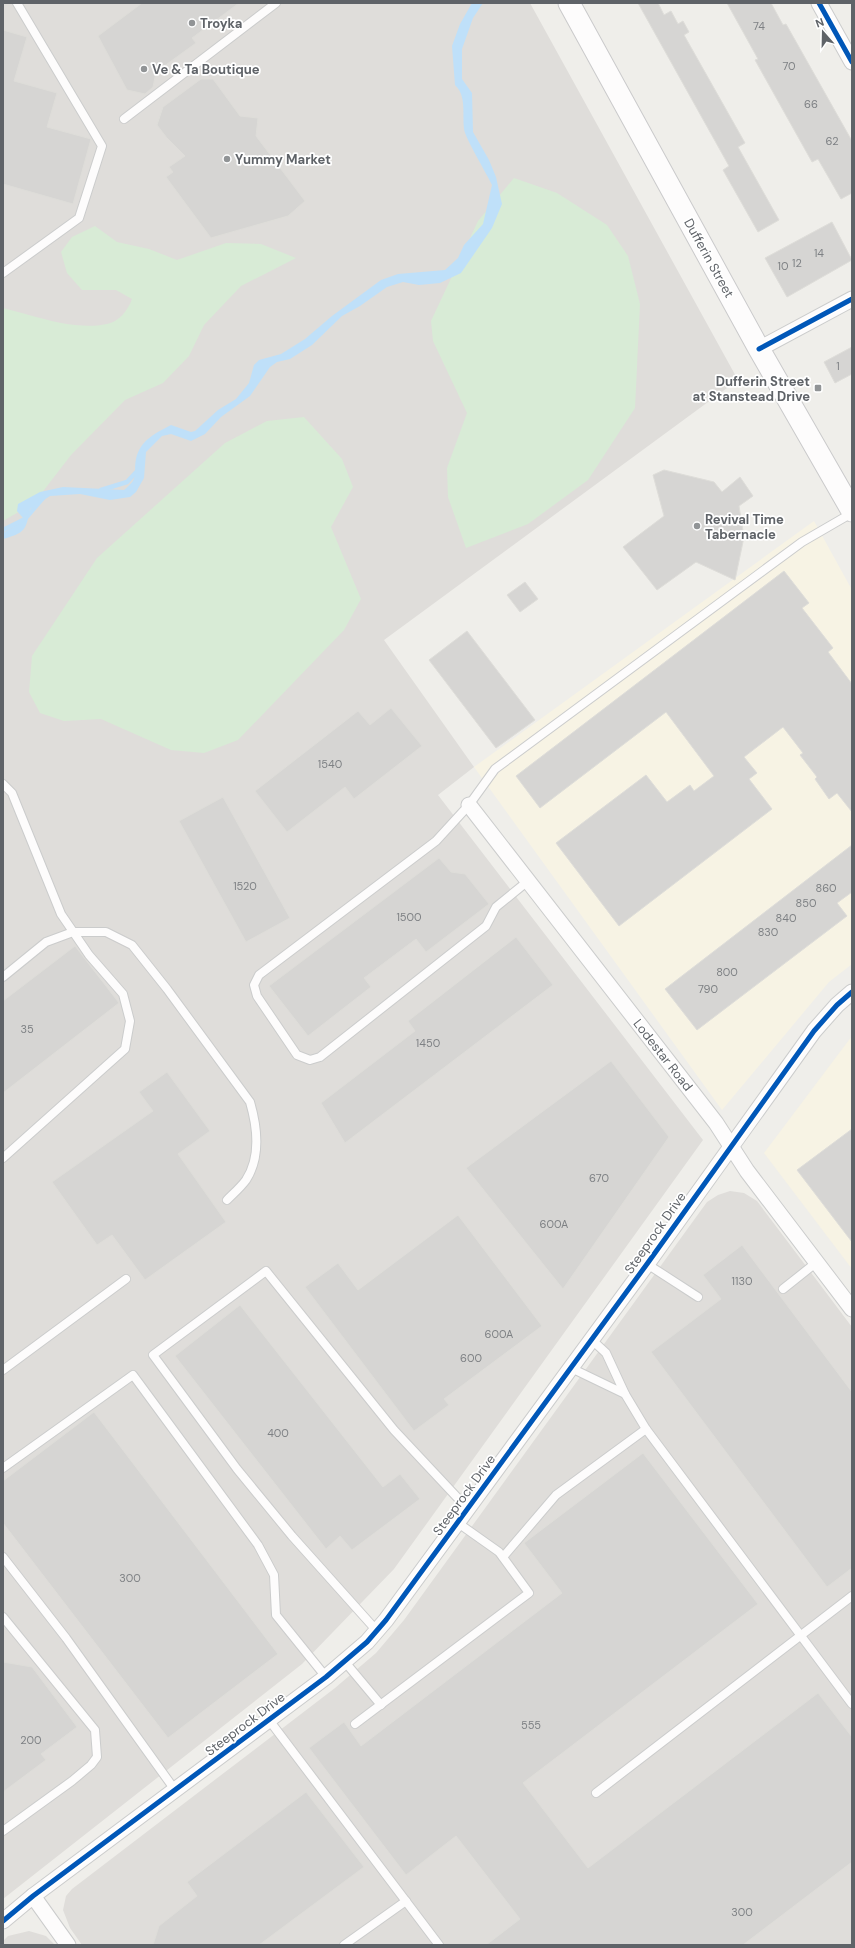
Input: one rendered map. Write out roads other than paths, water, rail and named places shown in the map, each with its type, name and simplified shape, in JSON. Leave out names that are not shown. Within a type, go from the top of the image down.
[{"type":"main road","name":"Dufferin Street","points":[[569,3],[759,349],[852,512]]},
{"type":"street","points":[[819,3],[852,62]]},
{"type":"street","points":[[759,349],[852,299]]},
{"type":"street","name":"Lodestar Road","points":[[469,805],[702,1105],[731,1146],[747,1172],[852,1309]]},
{"type":"street","name":"Steeprock Drive","points":[[3,1922],[33,1896],[326,1677],[367,1642],[377,1631],[458,1523],[592,1340],[814,1031],[837,1005],[852,992]]},
{"type":"street","points":[[33,1896],[68,1945]]},
{"type":"lane","points":[[3,273],[79,218],[102,146],[17,3]]},
{"type":"lane","points":[[124,119],[276,3]]},
{"type":"lane","points":[[528,881],[496,907],[486,926],[320,1057],[310,1060],[297,1055],[257,996],[254,985],[259,975],[436,841],[469,805],[495,769],[802,542],[852,512]]},
{"type":"lane","points":[[3,784],[12,793],[61,914],[89,955],[123,994],[130,1021],[125,1049],[3,1158]]},
{"type":"lane","points":[[3,977],[46,942],[73,932],[106,932],[132,945],[167,989],[250,1102],[256,1120],[257,1142],[252,1164],[246,1180],[227,1200]]},
{"type":"lane","points":[[783,1289],[817,1262]]},
{"type":"lane","points":[[647,1264],[698,1297]]},
{"type":"lane","points":[[377,1631],[292,1536],[252,1487],[153,1355],[266,1271],[394,1430],[468,1509]]},
{"type":"lane","points":[[3,1370],[126,1279]]},
{"type":"lane","points":[[592,1340],[606,1353],[625,1394],[646,1429],[852,1704]]},
{"type":"lane","points":[[571,1368],[625,1394]]},
{"type":"lane","points":[[3,1468],[133,1375],[258,1546],[274,1575],[276,1615],[326,1677]]},
{"type":"lane","points":[[503,1557],[556,1495],[646,1429]]},
{"type":"lane","points":[[355,1724],[529,1593],[499,1552],[458,1523]]},
{"type":"lane","points":[[3,1557],[70,1644],[175,1790]]},
{"type":"lane","points":[[596,1793],[801,1637],[852,1596]]},
{"type":"lane","points":[[3,1617],[95,1730],[97,1757],[91,1765],[72,1781],[3,1831]]},
{"type":"lane","points":[[345,1662],[381,1705]]},
{"type":"lane","points":[[269,1720],[439,1945]]},
{"type":"lane","points":[[344,1945],[406,1901]]},
{"type":"water","points":[[472,3],[483,3],[473,18],[462,49],[462,79],[472,93],[473,132],[489,160],[496,177],[502,204],[492,228],[461,273],[440,283],[419,285],[403,282],[387,287],[360,306],[342,316],[312,345],[290,359],[277,362],[270,367],[250,396],[221,417],[205,434],[191,441],[171,434],[162,436],[146,452],[144,478],[136,492],[130,497],[110,500],[80,494],[50,496],[30,509],[26,526],[23,530],[16,535],[3,539],[3,533],[22,522],[23,518],[17,511],[18,504],[40,492],[63,487],[124,490],[134,479],[135,464],[138,452],[149,438],[171,425],[191,432],[195,431],[218,410],[236,399],[249,383],[254,365],[259,360],[281,354],[305,339],[332,316],[381,280],[398,274],[445,270],[458,258],[464,245],[483,224],[492,185],[465,134],[463,100],[459,89],[455,85],[452,46],[460,24]]},
{"type":"waterway","points":[[101,490],[127,482],[140,468]]},
{"type":"waterway","points":[[3,530],[25,519],[43,498]]},
{"type":"place","name":"Troyka","points":[[192,23]]},
{"type":"place","name":"Ve & Ta Boutique","points":[[144,69]]},
{"type":"place","name":"Yummy Market","points":[[227,159]]},
{"type":"place","name":"Dufferin Street at Stanstead Drive","points":[[818,388]]},
{"type":"place","name":"Revival Time Tabernacle","points":[[697,526]]}]
